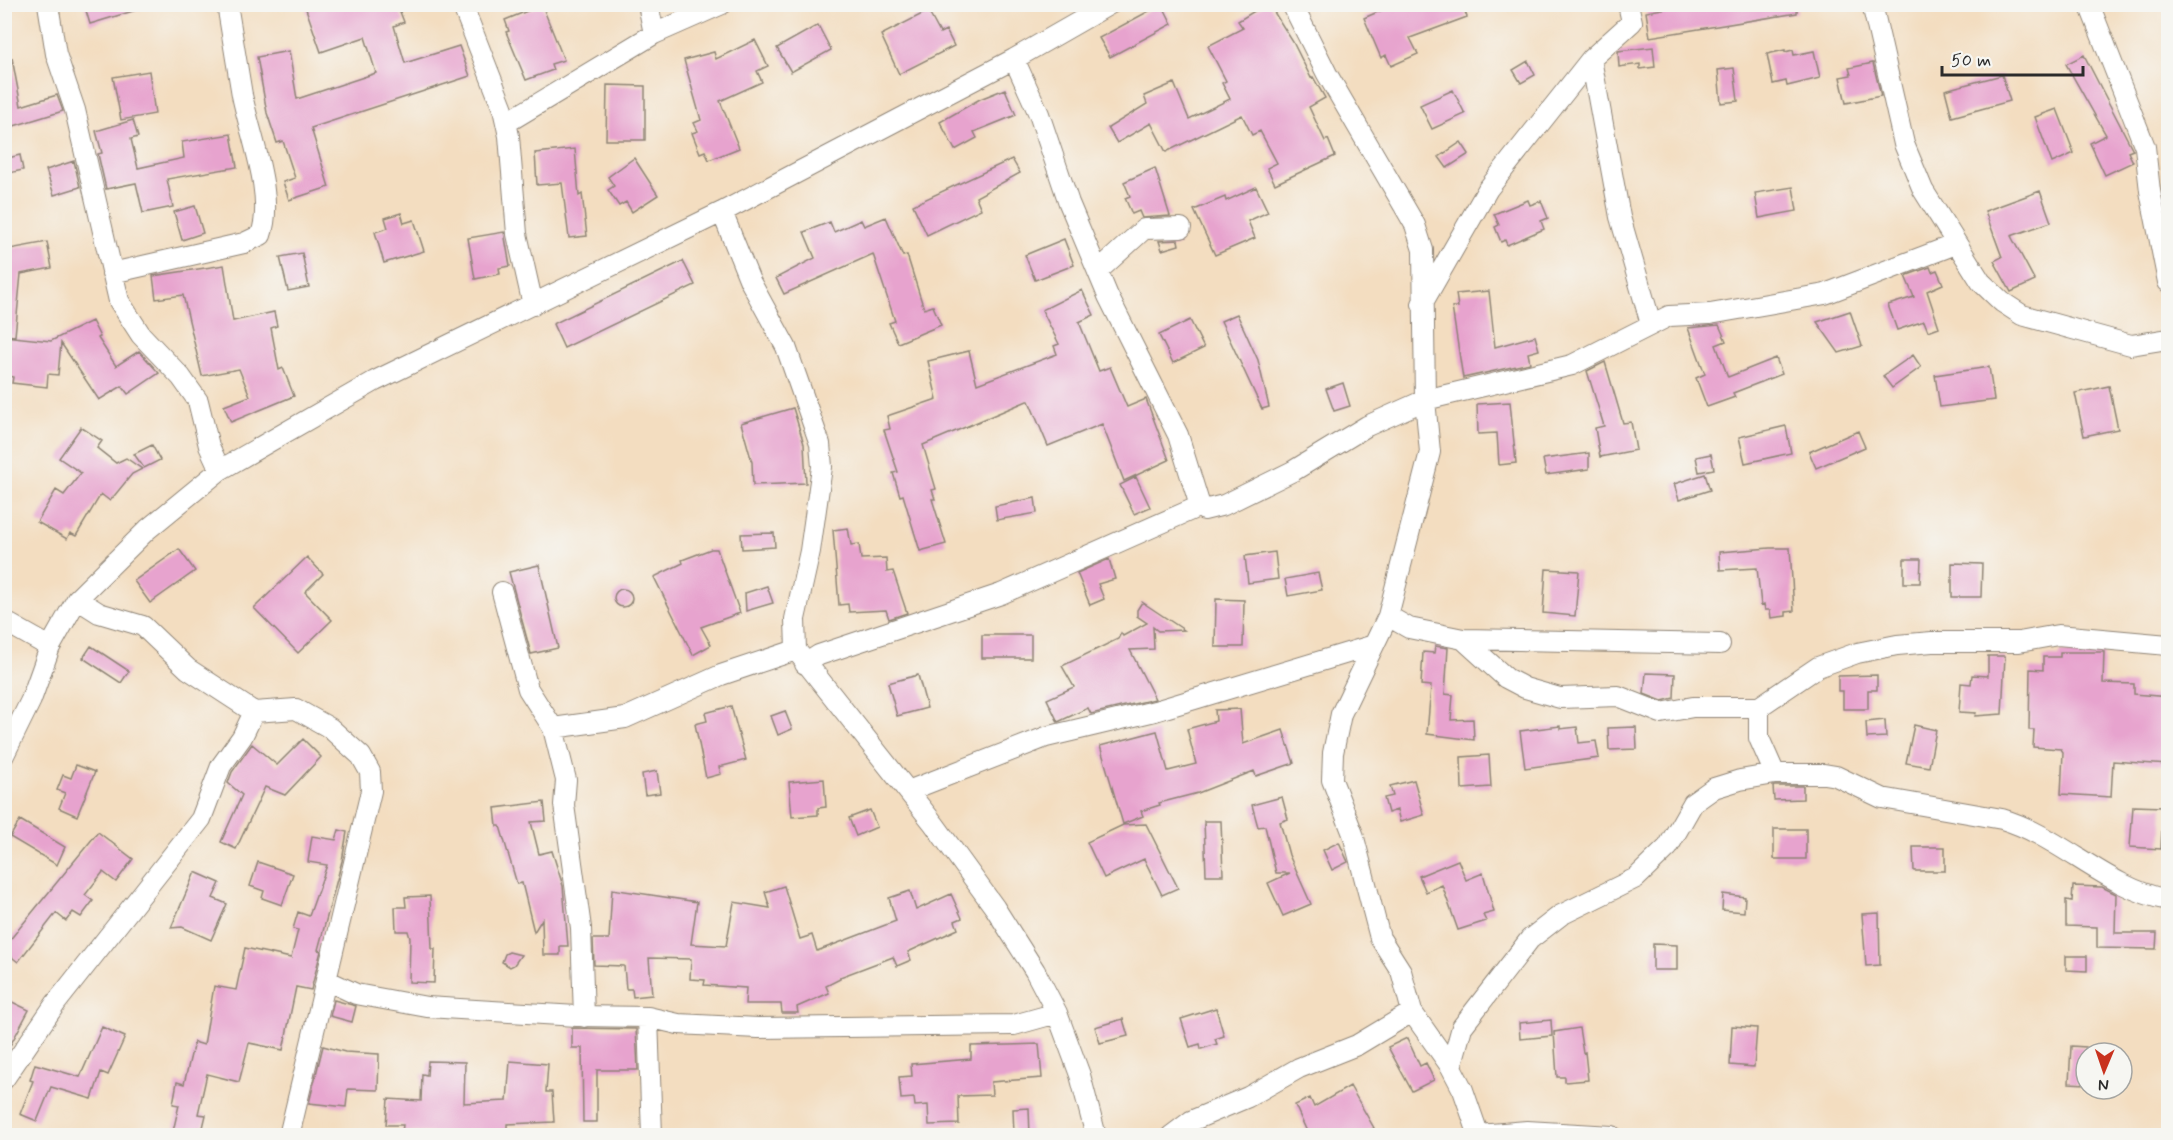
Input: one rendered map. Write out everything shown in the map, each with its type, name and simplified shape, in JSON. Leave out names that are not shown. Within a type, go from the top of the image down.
[{"type":"street","points":[[48,4],[56,54],[75,110],[112,273],[124,313],[141,335],[182,377],[198,401],[209,446],[220,470]]},
{"type":"street","points":[[112,273],[244,243],[261,235],[266,216],[263,190],[243,97],[227,4]]},
{"type":"street","points":[[462,4],[503,109],[517,234],[533,305]]},
{"type":"street","points":[[648,4],[654,34]]},
{"type":"street","points":[[506,123],[654,34],[722,4]]},
{"type":"street","points":[[4,755],[31,700],[50,647],[77,599],[148,529],[220,470],[375,381],[722,212],[1014,59],[1085,10],[1110,4]]},
{"type":"street","points":[[1292,4],[1327,74],[1415,225],[1423,250],[1425,400],[1430,452],[1388,616],[1341,714],[1333,753],[1332,780],[1353,834],[1380,938],[1401,971],[1412,1012],[1451,1066],[1463,1090],[1479,1135],[1527,1131],[1612,1136]]},
{"type":"street","points":[[1422,304],[1488,189],[1591,59],[1632,22],[1628,4]]},
{"type":"street","points":[[1872,4],[1904,144],[1923,190],[1982,282],[2002,302],[2022,315],[2070,327],[2115,342],[2140,345],[2169,339]]},
{"type":"street","points":[[2089,4],[2145,147],[2150,191],[2169,282]]},
{"type":"street","points":[[1014,59],[1039,114],[1069,203],[1098,271],[1178,435],[1200,506],[1204,510],[1224,505],[1293,471],[1367,426],[1425,400],[1572,365],[1616,345],[1669,316],[1710,314],[1825,294],[1956,244]]},
{"type":"street","points":[[1591,59],[1620,217],[1651,324]]},
{"type":"street","points":[[722,212],[750,281],[786,347],[820,444],[822,467],[810,551],[795,619],[800,657],[908,791],[995,908],[1035,971],[1057,1013],[1080,1075],[1096,1136]]},
{"type":"street","points":[[1098,271],[1144,229],[1181,228]]},
{"type":"street","points":[[553,728],[625,718],[721,675],[800,657],[819,655],[1001,594],[1200,506]]},
{"type":"street","points":[[502,592],[528,689],[553,728],[566,780],[564,805],[580,928],[584,1017]]},
{"type":"street","points":[[77,599],[99,613],[143,626],[188,669],[254,711],[283,708],[296,709],[305,714],[348,742],[361,756],[370,772],[371,791],[289,1136]]},
{"type":"street","points":[[1388,616],[1409,628],[1462,639],[1720,644]]},
{"type":"street","points":[[4,621],[50,647]]},
{"type":"street","points":[[1462,639],[1506,678],[1525,688],[1560,698],[1618,696],[1661,712],[1694,707],[1759,707],[1818,667],[1857,652],[1897,645],[1932,642],[2019,642],[2058,635],[2169,645]]},
{"type":"street","points":[[908,791],[1046,737],[1155,711],[1374,645]]},
{"type":"street","points":[[1759,707],[1759,738],[1775,774]]},
{"type":"street","points":[[4,1079],[56,1002],[201,819],[221,766],[242,737],[254,711]]},
{"type":"street","points":[[1451,1066],[1462,1027],[1530,939],[1561,915],[1636,878],[1668,847],[1693,803],[1714,788],[1740,780],[1775,774],[1836,776],[1882,798],[2020,825],[2052,841],[2106,877],[2169,900]]},
{"type":"street","points":[[326,980],[356,994],[427,1007],[584,1017],[648,1017],[678,1024],[758,1028],[937,1028],[1014,1025],[1057,1013]]},
{"type":"street","points":[[1171,1136],[1191,1121],[1248,1097],[1299,1068],[1357,1045],[1412,1012]]},
{"type":"street","points":[[648,1017],[652,1136]]},
{"type":"street","points":[[1425,1028],[1462,1027]]},
{"type":"building","points":[[84,4],[142,4],[143,8],[90,24]]},
{"type":"building","points":[[318,4],[397,4],[404,22],[394,26],[405,63],[459,46],[470,76],[311,128],[329,187],[289,200],[283,182],[295,178],[283,141],[277,143],[267,113],[257,57],[289,51],[297,99],[376,73],[365,37],[321,52],[306,9]]},
{"type":"building","points":[[1162,4],[1172,24],[1110,57],[1099,38]]},
{"type":"building","points":[[1269,4],[1293,42],[1311,78],[1313,77],[1325,98],[1309,107],[1325,141],[1328,139],[1335,156],[1275,184],[1267,168],[1277,163],[1260,131],[1252,135],[1242,115],[1166,152],[1151,123],[1117,143],[1108,128],[1147,104],[1144,96],[1174,83],[1189,119],[1230,99],[1222,83],[1226,81],[1208,46],[1243,28],[1238,21]]},
{"type":"building","points":[[1396,4],[1462,4],[1467,17],[1410,38],[1418,54],[1391,66],[1386,55],[1381,58],[1364,18]]},
{"type":"building","points":[[1689,4],[1797,4],[1797,13],[1650,37],[1646,12]]},
{"type":"building","points":[[542,5],[564,60],[551,64],[553,70],[526,80],[506,32],[509,31],[505,20]]},
{"type":"building","points":[[928,11],[940,33],[946,30],[954,46],[899,74],[881,35]]},
{"type":"building","points":[[818,25],[831,50],[791,72],[777,48]]},
{"type":"building","points":[[755,40],[768,66],[757,71],[762,82],[720,101],[739,148],[709,160],[705,151],[700,153],[692,133],[698,131],[694,123],[701,120],[684,60],[714,52],[716,59]]},
{"type":"building","points":[[1653,47],[1655,67],[1640,69],[1640,64],[1619,67],[1618,51]]},
{"type":"building","points":[[1785,50],[1785,52],[1793,50],[1794,55],[1814,51],[1820,78],[1787,86],[1786,81],[1773,84],[1767,54]]},
{"type":"building","points":[[2084,55],[2133,150],[2128,152],[2133,162],[2105,175],[2090,143],[2106,135],[2066,64]]},
{"type":"building","points":[[12,58],[21,106],[57,95],[63,111],[4,129],[4,59]]},
{"type":"building","points":[[1528,61],[1535,75],[1521,83],[1513,70]]},
{"type":"building","points":[[1873,63],[1881,96],[1846,103],[1840,77],[1851,75],[1849,68]]},
{"type":"building","points":[[1734,68],[1738,101],[1721,103],[1718,70]]},
{"type":"building","points":[[149,71],[155,114],[121,120],[113,77]]},
{"type":"building","points":[[2002,75],[2010,101],[1952,117],[1945,90]]},
{"type":"building","points":[[607,85],[645,86],[645,140],[606,140]]},
{"type":"building","points":[[1005,89],[1016,115],[974,132],[977,138],[955,150],[940,122],[980,99]]},
{"type":"building","points":[[1453,90],[1465,114],[1432,129],[1420,105]]},
{"type":"building","points":[[2057,109],[2074,153],[2052,163],[2035,117]]},
{"type":"building","points":[[133,120],[138,137],[131,139],[138,168],[184,158],[182,142],[231,134],[237,167],[167,179],[173,207],[143,213],[136,183],[106,189],[98,154],[102,153],[96,131]]},
{"type":"building","points":[[1461,142],[1469,154],[1447,168],[1439,157]]},
{"type":"building","points":[[575,149],[579,196],[582,194],[587,236],[569,238],[562,183],[537,185],[535,153]]},
{"type":"building","points":[[20,155],[23,170],[4,174],[4,159]]},
{"type":"building","points":[[634,158],[658,195],[632,212],[626,202],[619,206],[608,190],[614,186],[608,177]]},
{"type":"building","points":[[1012,159],[1020,173],[976,197],[981,209],[927,235],[913,205]]},
{"type":"building","points":[[74,161],[80,187],[54,195],[46,170]]},
{"type":"building","points":[[1155,168],[1170,216],[1142,218],[1139,211],[1132,214],[1125,198],[1130,196],[1124,182]]},
{"type":"building","points":[[1256,187],[1268,212],[1248,221],[1255,238],[1215,255],[1194,210],[1225,197],[1226,201]]},
{"type":"building","points":[[1793,187],[1797,211],[1759,218],[1755,193]]},
{"type":"building","points":[[2040,191],[2051,222],[2011,236],[2035,281],[2011,292],[1994,261],[2002,257],[1985,211]]},
{"type":"building","points":[[1528,200],[1530,205],[1541,201],[1548,218],[1541,221],[1544,229],[1507,245],[1505,240],[1501,242],[1495,227],[1499,225],[1494,214]]},
{"type":"building","points":[[195,206],[203,233],[182,240],[174,212]]},
{"type":"building","points":[[401,213],[404,223],[414,220],[424,251],[384,263],[375,232],[388,228],[385,218]]},
{"type":"building","points":[[886,217],[903,256],[907,255],[924,309],[933,306],[941,325],[898,343],[889,323],[895,321],[873,254],[784,294],[776,278],[815,258],[804,232],[830,222],[834,232],[861,220],[864,226]]},
{"type":"building","points":[[504,232],[510,266],[499,268],[500,274],[475,279],[468,238]]},
{"type":"building","points":[[1064,239],[1074,265],[1035,280],[1025,255]]},
{"type":"building","points":[[1178,240],[1179,245],[1162,250],[1159,241]]},
{"type":"building","points":[[47,242],[52,268],[21,274],[15,336],[4,335],[4,250]]},
{"type":"building","points":[[302,253],[309,287],[288,291],[280,257]]},
{"type":"building","points":[[683,261],[695,285],[564,348],[553,324]]},
{"type":"building","points":[[224,265],[233,321],[274,312],[277,326],[271,328],[279,370],[283,368],[294,396],[231,422],[224,406],[250,396],[239,369],[202,376],[183,295],[156,299],[153,276]]},
{"type":"building","points":[[1930,267],[1932,272],[1937,270],[1943,284],[1927,291],[1939,327],[1928,331],[1924,321],[1897,330],[1888,305],[1914,297],[1905,276]]},
{"type":"building","points":[[1082,290],[1094,315],[1079,322],[1099,371],[1110,367],[1127,407],[1146,399],[1169,460],[1124,481],[1102,424],[1048,446],[1029,401],[1027,401],[923,445],[936,489],[932,490],[935,499],[932,499],[946,544],[920,551],[903,495],[900,496],[893,473],[898,472],[884,430],[890,429],[887,416],[937,399],[928,361],[969,351],[977,384],[1057,354],[1054,346],[1059,344],[1042,310]]},
{"type":"building","points":[[1489,291],[1495,347],[1535,336],[1539,350],[1528,353],[1530,363],[1463,378],[1452,307],[1458,307],[1456,294]]},
{"type":"building","points":[[1850,311],[1862,346],[1839,353],[1817,322]]},
{"type":"building","points":[[1237,314],[1258,360],[1269,407],[1262,409],[1221,321]]},
{"type":"building","points":[[1190,320],[1204,348],[1173,363],[1159,335]]},
{"type":"building","points":[[92,321],[100,337],[98,338],[116,366],[139,351],[159,373],[128,394],[122,386],[99,400],[61,343],[58,375],[48,374],[47,387],[12,383],[13,377],[4,375],[4,336],[51,341]]},
{"type":"building","points":[[1719,325],[1726,341],[1716,345],[1728,377],[1776,358],[1782,374],[1733,393],[1735,397],[1707,407],[1696,378],[1705,374],[1688,328]]},
{"type":"building","points":[[1913,355],[1921,367],[1892,388],[1883,376]]},
{"type":"building","points":[[1605,362],[1623,423],[1631,422],[1636,450],[1600,457],[1595,428],[1604,426],[1587,371]]},
{"type":"building","points":[[1989,367],[1994,400],[1940,407],[1935,375]]},
{"type":"building","points":[[1343,383],[1350,406],[1334,411],[1326,389]]},
{"type":"building","points":[[2109,386],[2118,429],[2084,436],[2075,393]]},
{"type":"building","points":[[1510,402],[1516,463],[1499,465],[1497,433],[1478,434],[1477,404]]},
{"type":"building","points":[[793,408],[804,444],[806,483],[753,485],[752,462],[741,423]]},
{"type":"building","points":[[1786,426],[1791,453],[1745,463],[1739,437]]},
{"type":"building","points":[[81,427],[102,441],[97,448],[116,463],[126,458],[142,469],[132,474],[110,501],[101,494],[76,536],[70,533],[67,539],[37,522],[56,490],[64,495],[81,473],[59,458]]},
{"type":"building","points":[[1858,431],[1865,447],[1816,468],[1809,452]]},
{"type":"building","points":[[152,445],[160,460],[144,468],[134,454]]},
{"type":"building","points":[[1589,453],[1589,469],[1546,475],[1543,459]]},
{"type":"building","points":[[1711,454],[1714,469],[1699,472],[1696,457]]},
{"type":"building","points":[[1705,474],[1710,490],[1679,500],[1674,484]]},
{"type":"building","points":[[1136,477],[1150,507],[1134,514],[1120,485]]},
{"type":"building","points":[[1035,498],[1037,513],[997,520],[995,506]]},
{"type":"building","points":[[848,528],[851,545],[859,544],[861,559],[886,558],[887,572],[893,571],[907,613],[889,619],[886,610],[849,612],[848,604],[839,605],[833,530]]},
{"type":"building","points":[[774,533],[775,547],[742,549],[741,534]]},
{"type":"building","points":[[1790,548],[1794,611],[1786,612],[1786,616],[1771,618],[1770,610],[1765,610],[1764,604],[1761,605],[1757,568],[1720,570],[1719,552]]},
{"type":"building","points":[[179,549],[195,571],[150,603],[134,581]]},
{"type":"building","points":[[717,549],[740,613],[701,627],[711,645],[693,655],[654,577],[683,563],[682,560]]},
{"type":"building","points":[[1275,552],[1278,579],[1248,583],[1245,556]]},
{"type":"building","points":[[307,557],[323,574],[305,592],[332,620],[298,653],[254,608]]},
{"type":"building","points":[[1109,559],[1115,579],[1098,584],[1104,599],[1090,605],[1077,573]]},
{"type":"building","points":[[1904,559],[1921,559],[1920,583],[1904,583]]},
{"type":"building","points":[[1952,563],[1982,564],[1981,597],[1952,597]]},
{"type":"building","points":[[539,565],[558,648],[531,654],[509,572]]},
{"type":"building","points":[[1546,569],[1579,571],[1575,616],[1543,613]]},
{"type":"building","points":[[1318,573],[1322,590],[1288,596],[1285,579]]},
{"type":"building","points":[[767,586],[773,603],[746,611],[745,593]]},
{"type":"building","points":[[623,589],[629,592],[632,598],[629,604],[623,607],[617,604],[614,598],[617,592]]},
{"type":"building","points":[[1216,599],[1244,600],[1243,647],[1215,647]]},
{"type":"building","points":[[1142,602],[1184,630],[1158,631],[1153,627],[1154,649],[1130,650],[1155,699],[1091,714],[1088,708],[1058,722],[1047,699],[1074,687],[1062,666],[1118,639],[1121,633],[1123,636],[1147,623],[1137,616],[1137,610]]},
{"type":"building","points":[[982,635],[1031,635],[1031,658],[982,658]]},
{"type":"building","points":[[91,646],[129,671],[121,683],[83,658]]},
{"type":"building","points":[[1435,646],[1448,648],[1445,694],[1453,695],[1451,720],[1473,719],[1474,740],[1427,734],[1431,686],[1421,685],[1423,652],[1434,653]]},
{"type":"building","points":[[2060,652],[2104,652],[2103,683],[2134,684],[2134,694],[2169,697],[2168,765],[2113,761],[2111,797],[2061,794],[2063,752],[2061,749],[2033,747],[2034,730],[2029,730],[2030,669],[2043,670],[2043,657],[2060,657]]},
{"type":"building","points":[[1988,656],[2005,656],[2002,714],[1975,716],[1976,713],[1959,712],[1961,683],[1971,684],[1972,675],[1988,676]]},
{"type":"building","points":[[1646,673],[1675,674],[1674,698],[1662,701],[1644,694]]},
{"type":"building","points":[[918,675],[927,708],[897,716],[888,683]]},
{"type":"building","points":[[1877,675],[1877,690],[1868,690],[1868,709],[1843,709],[1843,691],[1838,691],[1838,676]]},
{"type":"building","points":[[731,706],[746,760],[719,767],[721,774],[706,778],[695,724],[707,721],[705,713]]},
{"type":"building","points":[[1240,709],[1243,744],[1283,730],[1294,763],[1256,776],[1254,771],[1198,793],[1159,803],[1160,805],[1141,811],[1143,816],[1123,824],[1100,746],[1157,731],[1168,771],[1196,764],[1187,729],[1216,721],[1215,710]]},
{"type":"building","points":[[785,711],[792,729],[778,735],[771,716]]},
{"type":"building","points":[[1885,720],[1886,737],[1867,738],[1866,722]]},
{"type":"building","points":[[1914,725],[1936,730],[1929,767],[1906,763]]},
{"type":"building","points":[[1560,726],[1560,729],[1577,727],[1579,743],[1596,741],[1599,758],[1525,768],[1520,731]]},
{"type":"building","points":[[1636,727],[1637,749],[1609,750],[1608,728]]},
{"type":"building","points":[[303,739],[321,757],[285,795],[265,787],[236,849],[221,842],[242,795],[228,783],[232,772],[252,744],[277,765]]},
{"type":"building","points":[[1489,755],[1491,787],[1462,789],[1461,757]]},
{"type":"building","points":[[76,765],[95,772],[77,816],[59,808],[65,793],[57,790],[63,775],[71,778]]},
{"type":"building","points":[[657,771],[660,793],[645,795],[642,774]]},
{"type":"building","points":[[824,779],[826,807],[818,808],[818,815],[792,817],[789,782]]},
{"type":"building","points":[[1414,780],[1424,815],[1400,822],[1397,810],[1388,813],[1384,798],[1393,796],[1390,786]]},
{"type":"building","points":[[1773,786],[1803,786],[1803,799],[1774,800]]},
{"type":"building","points":[[1282,797],[1288,819],[1280,822],[1289,855],[1311,904],[1283,916],[1268,883],[1290,873],[1276,873],[1265,826],[1258,827],[1252,805]]},
{"type":"building","points":[[544,802],[546,821],[531,822],[539,854],[552,851],[563,886],[568,946],[560,946],[560,955],[543,955],[542,919],[534,932],[522,883],[517,884],[500,826],[497,826],[495,808]]},
{"type":"building","points":[[2133,806],[2163,807],[2161,849],[2130,847]]},
{"type":"building","points":[[870,810],[877,827],[856,836],[849,818]]},
{"type":"building","points":[[20,820],[65,847],[57,865],[10,837]]},
{"type":"building","points":[[1204,821],[1221,821],[1223,875],[1206,875]]},
{"type":"building","points":[[1146,824],[1178,888],[1162,895],[1144,859],[1104,878],[1087,842],[1123,825]]},
{"type":"building","points":[[1774,829],[1806,829],[1806,859],[1774,859]]},
{"type":"building","points":[[339,830],[347,832],[342,861],[318,950],[321,951],[311,990],[296,987],[283,1050],[249,1043],[239,1082],[207,1074],[198,1114],[206,1115],[201,1136],[172,1136],[179,1105],[173,1104],[177,1082],[184,1084],[194,1042],[204,1045],[214,986],[236,990],[245,948],[291,958],[298,930],[293,929],[298,912],[309,916],[327,865],[308,862],[312,836],[336,840]]},
{"type":"building","points":[[98,832],[133,859],[116,882],[103,872],[85,895],[93,901],[81,917],[73,912],[66,921],[56,913],[18,962],[4,951],[4,947]]},
{"type":"building","points":[[1339,842],[1348,862],[1332,870],[1323,850]]},
{"type":"building","points":[[1913,847],[1945,847],[1945,871],[1914,871]]},
{"type":"building","points":[[1458,860],[1466,880],[1483,873],[1494,912],[1483,915],[1486,921],[1458,930],[1442,885],[1426,892],[1419,876]]},
{"type":"building","points":[[258,862],[293,874],[282,905],[262,898],[264,891],[250,886]]},
{"type":"building","points":[[195,872],[220,883],[213,898],[227,904],[211,940],[182,927],[171,928]]},
{"type":"building","points":[[784,886],[800,939],[812,935],[817,951],[896,921],[889,898],[910,891],[916,910],[951,894],[962,918],[955,921],[958,929],[908,952],[911,960],[897,966],[893,957],[840,977],[826,986],[829,993],[797,1007],[798,1013],[782,1013],[781,1004],[745,1004],[746,988],[704,985],[705,980],[690,979],[691,959],[649,958],[652,995],[633,997],[632,989],[626,989],[624,966],[594,965],[593,939],[609,939],[612,889],[697,902],[691,944],[726,946],[734,902],[770,908],[765,892]]},
{"type":"building","points":[[2073,886],[2102,887],[2116,894],[2115,933],[2157,933],[2156,949],[2097,948],[2097,927],[2066,926],[2066,900],[2072,901]]},
{"type":"building","points":[[1723,894],[1745,897],[1744,912],[1722,910]]},
{"type":"building","points":[[430,896],[432,949],[435,949],[434,983],[409,982],[410,938],[408,931],[396,931],[395,907],[406,907],[405,897]]},
{"type":"building","points":[[1879,913],[1880,965],[1866,966],[1862,914]]},
{"type":"building","points":[[1653,944],[1677,945],[1677,970],[1653,970]]},
{"type":"building","points":[[509,952],[521,955],[510,967],[502,962],[505,954]]},
{"type":"building","points":[[2066,956],[2087,956],[2087,971],[2066,970]]},
{"type":"building","points":[[4,998],[29,1010],[4,1057]]},
{"type":"building","points":[[334,1000],[356,1006],[352,1022],[330,1016]]},
{"type":"building","points":[[1216,1008],[1224,1036],[1215,1039],[1217,1044],[1201,1049],[1200,1044],[1190,1047],[1181,1019]]},
{"type":"building","points":[[1123,1019],[1128,1036],[1100,1043],[1095,1027]]},
{"type":"building","points":[[1551,1020],[1552,1036],[1520,1039],[1519,1023]]},
{"type":"building","points":[[1732,1026],[1757,1028],[1754,1067],[1730,1065]]},
{"type":"building","points":[[102,1027],[125,1037],[108,1075],[101,1072],[92,1099],[51,1087],[37,1121],[20,1114],[33,1081],[30,1080],[35,1064],[80,1077]]},
{"type":"building","points":[[572,1028],[636,1029],[638,1070],[597,1070],[597,1122],[583,1122],[582,1048],[572,1048]]},
{"type":"building","points":[[1579,1028],[1583,1053],[1585,1052],[1588,1080],[1565,1082],[1565,1077],[1557,1077],[1554,1032]]},
{"type":"building","points":[[1407,1038],[1420,1066],[1426,1063],[1434,1080],[1412,1091],[1388,1047]]},
{"type":"building","points":[[1039,1044],[1042,1078],[991,1082],[992,1095],[958,1096],[959,1124],[929,1125],[928,1105],[915,1106],[914,1098],[901,1099],[899,1077],[912,1076],[911,1064],[971,1059],[971,1046]]},
{"type":"building","points":[[323,1046],[345,1052],[379,1054],[378,1090],[348,1089],[346,1107],[309,1103]]},
{"type":"building","points":[[2071,1046],[2074,1046],[2074,1083],[2069,1083]]},
{"type":"building","points":[[428,1061],[465,1062],[464,1103],[507,1101],[510,1061],[548,1064],[546,1092],[552,1092],[554,1122],[507,1124],[507,1136],[402,1132],[403,1125],[386,1125],[388,1099],[421,1101],[422,1074],[427,1075]]},
{"type":"building","points":[[1350,1086],[1374,1128],[1360,1136],[1309,1136],[1295,1105],[1310,1098],[1314,1107]]},
{"type":"building","points":[[1029,1108],[1030,1136],[1014,1136],[1013,1109]]}]
